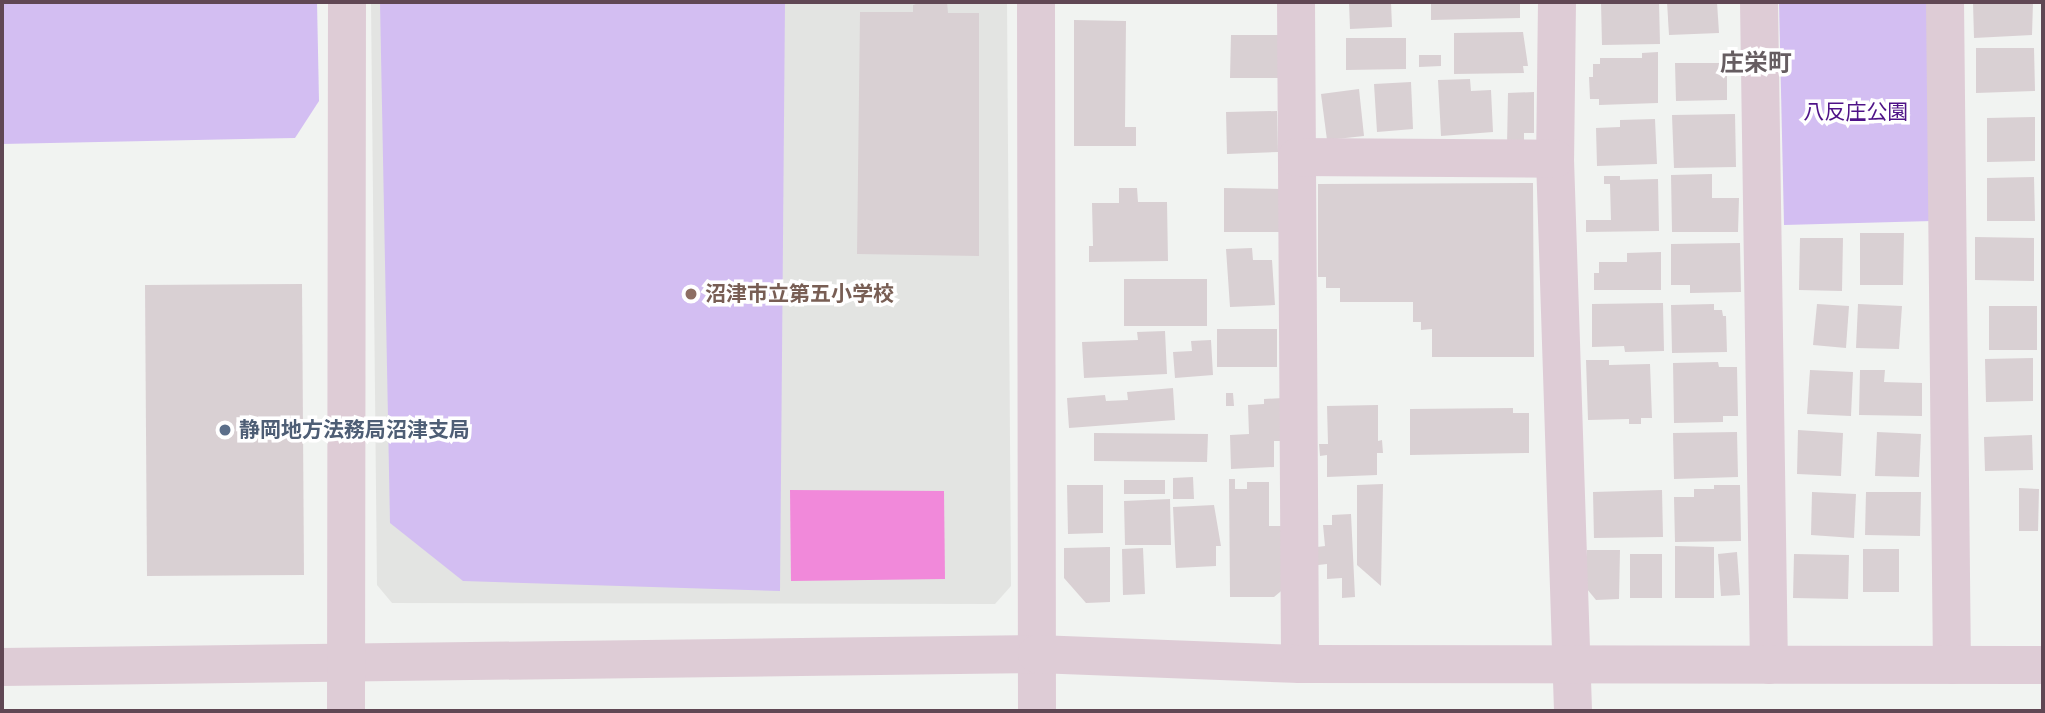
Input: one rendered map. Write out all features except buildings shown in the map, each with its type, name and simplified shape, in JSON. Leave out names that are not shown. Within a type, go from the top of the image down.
[{"type":"street","points":[[346,711],[347,2]]},
{"type":"street","points":[[1035,2],[1037,711]]},
{"type":"street","points":[[1296,2],[1300,664]]},
{"type":"street","points":[[1557,2],[1555,159],[1573,711]]},
{"type":"street","points":[[1759,2],[1769,664]]},
{"type":"street","points":[[1945,2],[1952,665]]},
{"type":"street","points":[[1297,157],[1555,159]]},
{"type":"street","points":[[2,667],[346,665],[1037,654],[1300,664],[2043,665]]},
{"type":"shaded area","name":"沼津市立第五小学校","points":[[371,2],[1007,2],[1011,586],[995,604],[392,603],[377,585]]},
{"type":"shaded area","points":[[790,490],[944,491],[945,579],[791,581]]},
{"type":"green space","points":[[2,2],[317,2],[319,101],[295,138],[2,144]]},
{"type":"green space","name":"沼津市立第五小学校","points":[[380,2],[785,2],[780,591],[463,581],[390,523]]},
{"type":"green space","name":"八反庄公園","points":[[1779,2],[1927,2],[1932,221],[1784,225]]},
{"type":"place","name":"沼津市立第五小学校","points":[[691,294]]},
{"type":"place","name":"静岡地方法務局沼津支局","points":[[225,430]]},
{"type":"district","name":"庄栄町","points":[[1756,63]]}]
